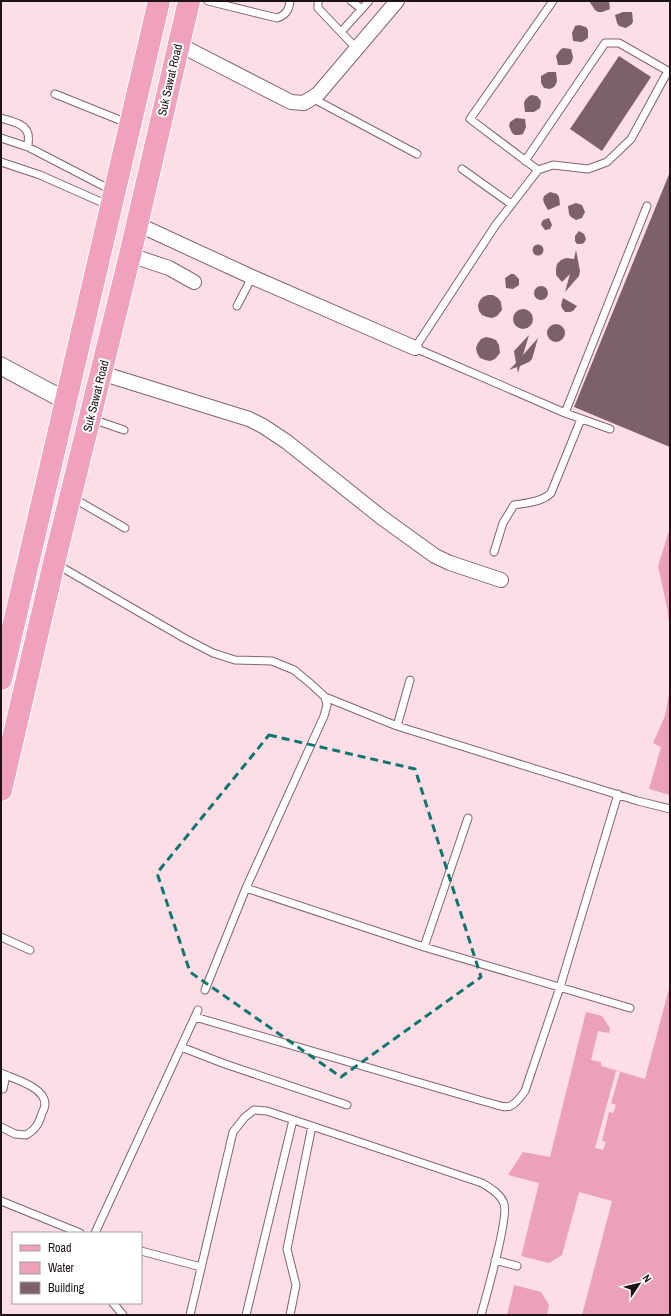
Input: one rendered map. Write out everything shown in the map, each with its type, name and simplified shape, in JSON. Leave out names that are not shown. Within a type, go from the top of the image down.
[{"type":"main road","points":[[1,678],[159,1]]},
{"type":"main road","name":"Suk Sawat Road","points":[[1,790],[54,563],[130,255],[188,1]]},
{"type":"street","points":[[178,44],[291,102],[304,104],[318,94],[397,1]]},
{"type":"street","points":[[137,224],[252,277],[415,348]]},
{"type":"street","points":[[130,255],[169,268],[194,282]]},
{"type":"street","points":[[1,366],[66,401]]},
{"type":"street","points":[[101,373],[249,419],[263,426],[287,442],[381,517],[435,556],[450,564],[501,580]]},
{"type":"lane","points":[[208,1],[218,2],[277,18],[283,16],[287,12],[290,1]]},
{"type":"lane","points":[[318,1],[318,8],[356,48]]},
{"type":"lane","points":[[351,1],[362,9]]},
{"type":"lane","points":[[341,32],[369,1]]},
{"type":"lane","points":[[538,170],[470,119],[553,1]]},
{"type":"lane","points":[[525,161],[605,43],[619,43],[669,71],[631,139],[607,162],[588,169],[553,166],[538,170],[495,226],[415,348],[565,413],[610,429]]},
{"type":"lane","points":[[55,94],[131,124]]},
{"type":"lane","points":[[312,98],[417,154]]},
{"type":"lane","points":[[1,118],[18,124],[25,129],[28,134],[28,147]]},
{"type":"lane","points":[[1,138],[28,147],[113,200]]},
{"type":"lane","points":[[1,162],[113,200]]},
{"type":"lane","points":[[462,169],[511,204]]},
{"type":"lane","points":[[565,413],[647,206]]},
{"type":"lane","points":[[237,306],[252,277]]},
{"type":"lane","points":[[90,418],[124,430]]},
{"type":"lane","points":[[494,552],[503,523],[514,505],[547,498],[551,493],[581,419]]},
{"type":"lane","points":[[71,497],[125,528]]},
{"type":"lane","points":[[54,563],[184,638],[213,653],[234,660],[272,661],[294,670],[325,697],[397,726],[670,809]]},
{"type":"lane","points":[[397,726],[410,680]]},
{"type":"lane","points":[[205,990],[246,888],[324,716],[326,705],[325,697]]},
{"type":"lane","points":[[195,1017],[506,1107],[516,1104],[525,1092],[560,987],[618,794]]},
{"type":"lane","points":[[424,947],[468,818]]},
{"type":"lane","points":[[246,888],[424,947],[630,1008]]},
{"type":"lane","points":[[1,937],[30,950]]},
{"type":"lane","points":[[94,1232],[198,1010]]},
{"type":"lane","points":[[181,1047],[225,1064],[347,1105]]},
{"type":"lane","points":[[1,1127],[15,1134],[26,1135],[34,1130],[40,1121],[45,1104],[42,1094],[34,1087],[4,1074],[3,1089]]},
{"type":"lane","points":[[190,1315],[233,1132],[245,1117],[254,1110],[266,1111],[482,1183],[495,1192],[504,1204],[505,1214],[503,1230],[481,1315]]},
{"type":"lane","points":[[246,1315],[293,1120]]},
{"type":"lane","points":[[290,1315],[296,1284],[287,1249],[312,1126]]},
{"type":"lane","points":[[1,1200],[78,1232]]},
{"type":"lane","points":[[142,1251],[202,1267]]},
{"type":"lane","points":[[495,1260],[517,1266]]},
{"type":"lane","points":[[114,1304],[123,1315]]},
{"type":"highlighted area","points":[[269,735],[415,769],[481,977],[341,1077],[190,972],[157,873]]},
{"type":"water","points":[[670,528],[670,629],[658,566]]},
{"type":"water","points":[[670,688],[670,795],[649,789],[661,747],[653,743],[665,716]]},
{"type":"water","points":[[670,985],[670,1315],[507,1315],[539,1183],[508,1175],[523,1152],[550,1157],[586,1012],[602,1016],[610,1028],[609,1033],[598,1031],[591,1060],[601,1062],[601,1066],[645,1079]]},
{"type":"pier","points":[[616,1071],[620,1072],[611,1103],[616,1105],[613,1113],[609,1112],[602,1141],[606,1142],[603,1150],[595,1148]]},
{"type":"pier","points":[[579,1192],[612,1201],[582,1315],[547,1315],[549,1305],[541,1292],[514,1285],[521,1256],[549,1263],[562,1255]]},
{"type":"building","points":[[589,1],[609,1],[610,9],[598,12]]},
{"type":"building","points":[[623,12],[632,12],[632,24],[626,28],[619,26],[615,15]]},
{"type":"building","points":[[579,25],[586,27],[588,30],[588,38],[582,42],[573,41],[572,33],[575,26]]},
{"type":"building","points":[[563,48],[571,49],[573,57],[572,61],[570,64],[558,65],[556,56]]},
{"type":"building","points":[[619,56],[651,77],[602,151],[570,129]]},
{"type":"building","points":[[548,72],[556,72],[556,84],[550,89],[544,88],[541,83],[541,76]]},
{"type":"building","points":[[531,95],[537,96],[541,101],[540,108],[534,112],[525,112],[525,100]]},
{"type":"building","points":[[516,118],[525,119],[526,127],[523,134],[515,135],[512,133],[509,126],[510,122]]},
{"type":"building","points":[[670,172],[670,447],[574,407]]},
{"type":"building","points":[[550,192],[557,194],[560,205],[548,210],[543,199],[544,196]]},
{"type":"building","points":[[576,203],[582,205],[585,212],[582,218],[576,220],[569,214],[568,206]]},
{"type":"building","points":[[549,218],[552,225],[550,229],[545,230],[541,224],[543,220]]},
{"type":"building","points":[[579,231],[584,234],[586,239],[584,243],[577,244],[575,241],[575,236]]},
{"type":"building","points":[[538,244],[542,246],[544,250],[542,254],[538,256],[534,254],[532,250],[534,246]]},
{"type":"building","points":[[576,250],[580,271],[579,276],[565,292],[570,274],[562,282],[556,275],[557,264],[566,258],[574,259]]},
{"type":"building","points":[[511,274],[514,274],[519,279],[519,285],[513,289],[506,288],[505,278]]},
{"type":"building","points":[[538,286],[544,286],[548,290],[548,296],[544,300],[538,300],[534,296],[534,290]]},
{"type":"building","points":[[488,295],[493,295],[501,302],[502,310],[497,316],[492,318],[482,315],[479,311],[478,305],[480,300]]},
{"type":"building","points":[[563,298],[577,306],[573,311],[565,312],[561,305]]},
{"type":"building","points":[[523,309],[530,312],[533,319],[530,326],[523,329],[516,326],[513,319],[516,312]]},
{"type":"building","points":[[552,324],[560,324],[565,329],[563,340],[560,342],[552,342],[547,337],[547,329]]},
{"type":"building","points":[[529,335],[523,355],[538,338],[532,359],[520,366],[518,373],[517,367],[509,370],[516,363],[514,351]]},
{"type":"building","points":[[486,337],[496,340],[499,345],[500,353],[495,359],[490,361],[480,358],[476,348],[481,339]]}]
